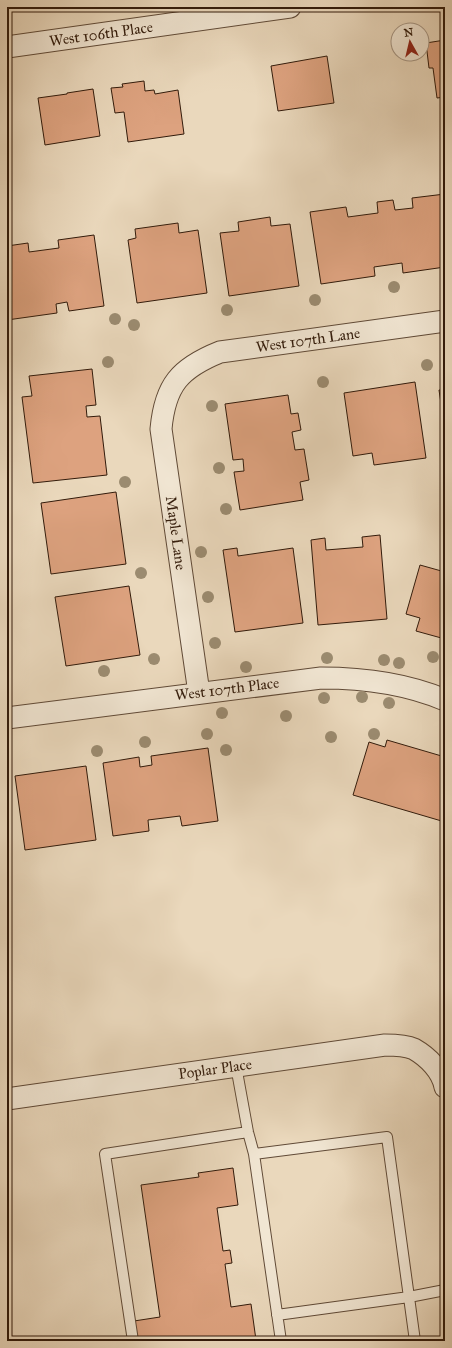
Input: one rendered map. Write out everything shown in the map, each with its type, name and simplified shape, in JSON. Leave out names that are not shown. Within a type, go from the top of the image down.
[{"type":"street","name":"West 106th Place","points":[[7,47],[290,7]]},
{"type":"street","name":"West 107th Lane","points":[[179,377],[189,367],[220,352],[445,321]]},
{"type":"street","name":"Maple Lane","points":[[179,377],[172,386],[167,398],[162,413],[161,429],[199,693]]},
{"type":"street","name":"West 107th Place","points":[[7,718],[302,680],[343,678],[368,679],[412,687],[445,700]]},
{"type":"street","name":"Poplar Place","points":[[7,1099],[385,1045],[400,1045],[413,1049],[432,1064],[440,1073],[445,1087]]},
{"type":"lane","points":[[236,1066],[248,1132],[254,1154],[281,1341]]},
{"type":"lane","points":[[133,1341],[105,1154],[248,1132]]},
{"type":"lane","points":[[254,1154],[387,1137],[415,1341]]},
{"type":"lane","points":[[277,1315],[409,1298],[445,1290]]},
{"type":"building","points":[[445,40],[445,97],[437,98],[433,68],[429,68],[430,42]]},
{"type":"building","points":[[327,56],[334,103],[278,111],[271,66]]},
{"type":"building","points":[[144,81],[145,91],[154,90],[155,94],[178,90],[184,134],[128,142],[124,112],[115,113],[111,88],[123,87],[122,84]]},
{"type":"building","points":[[93,89],[100,136],[45,145],[38,98]]},
{"type":"building","points":[[445,194],[445,267],[403,273],[402,263],[374,267],[375,276],[321,284],[310,212],[346,207],[348,217],[378,213],[377,202],[393,200],[395,210],[413,208],[412,198]]},
{"type":"building","points":[[270,217],[271,226],[290,224],[299,286],[229,296],[220,233],[239,231],[238,222]]},
{"type":"building","points":[[178,223],[179,233],[198,230],[207,293],[137,303],[128,240],[136,238],[135,229]]},
{"type":"building","points":[[94,235],[104,306],[69,311],[67,302],[56,304],[57,313],[7,320],[7,246],[28,243],[29,252],[59,248],[58,240]]},
{"type":"building","points":[[92,369],[96,405],[86,406],[87,417],[100,416],[107,475],[33,483],[22,397],[32,396],[29,376]]},
{"type":"building","points":[[415,382],[426,458],[374,465],[372,453],[353,456],[344,393]]},
{"type":"building","points":[[439,390],[445,390],[445,431]]},
{"type":"building","points":[[288,395],[291,414],[298,413],[301,430],[292,432],[295,450],[304,449],[309,480],[300,482],[303,500],[240,510],[234,472],[244,471],[243,459],[233,460],[225,404]]},
{"type":"building","points":[[116,492],[126,564],[51,574],[41,503]]},
{"type":"building","points":[[380,535],[387,619],[318,625],[311,540],[325,538],[326,550],[363,547],[362,537]]},
{"type":"building","points":[[237,548],[238,556],[293,548],[303,623],[235,632],[223,550]]},
{"type":"building","points":[[420,565],[445,572],[445,639],[416,631],[420,618],[406,614]]},
{"type":"building","points":[[129,586],[140,655],[66,666],[55,597]]},
{"type":"building","points":[[387,740],[445,757],[445,822],[353,795],[369,742],[385,747]]},
{"type":"building","points":[[208,748],[218,821],[182,826],[180,816],[148,820],[149,831],[113,836],[103,763],[139,757],[140,767],[152,765],[151,756]]},
{"type":"building","points":[[86,766],[96,840],[25,850],[15,776]]},
{"type":"building","points":[[233,1168],[238,1205],[217,1208],[223,1251],[230,1250],[232,1263],[225,1264],[231,1307],[251,1304],[256,1340],[137,1341],[134,1321],[160,1317],[141,1185],[199,1177],[198,1173]]}]
